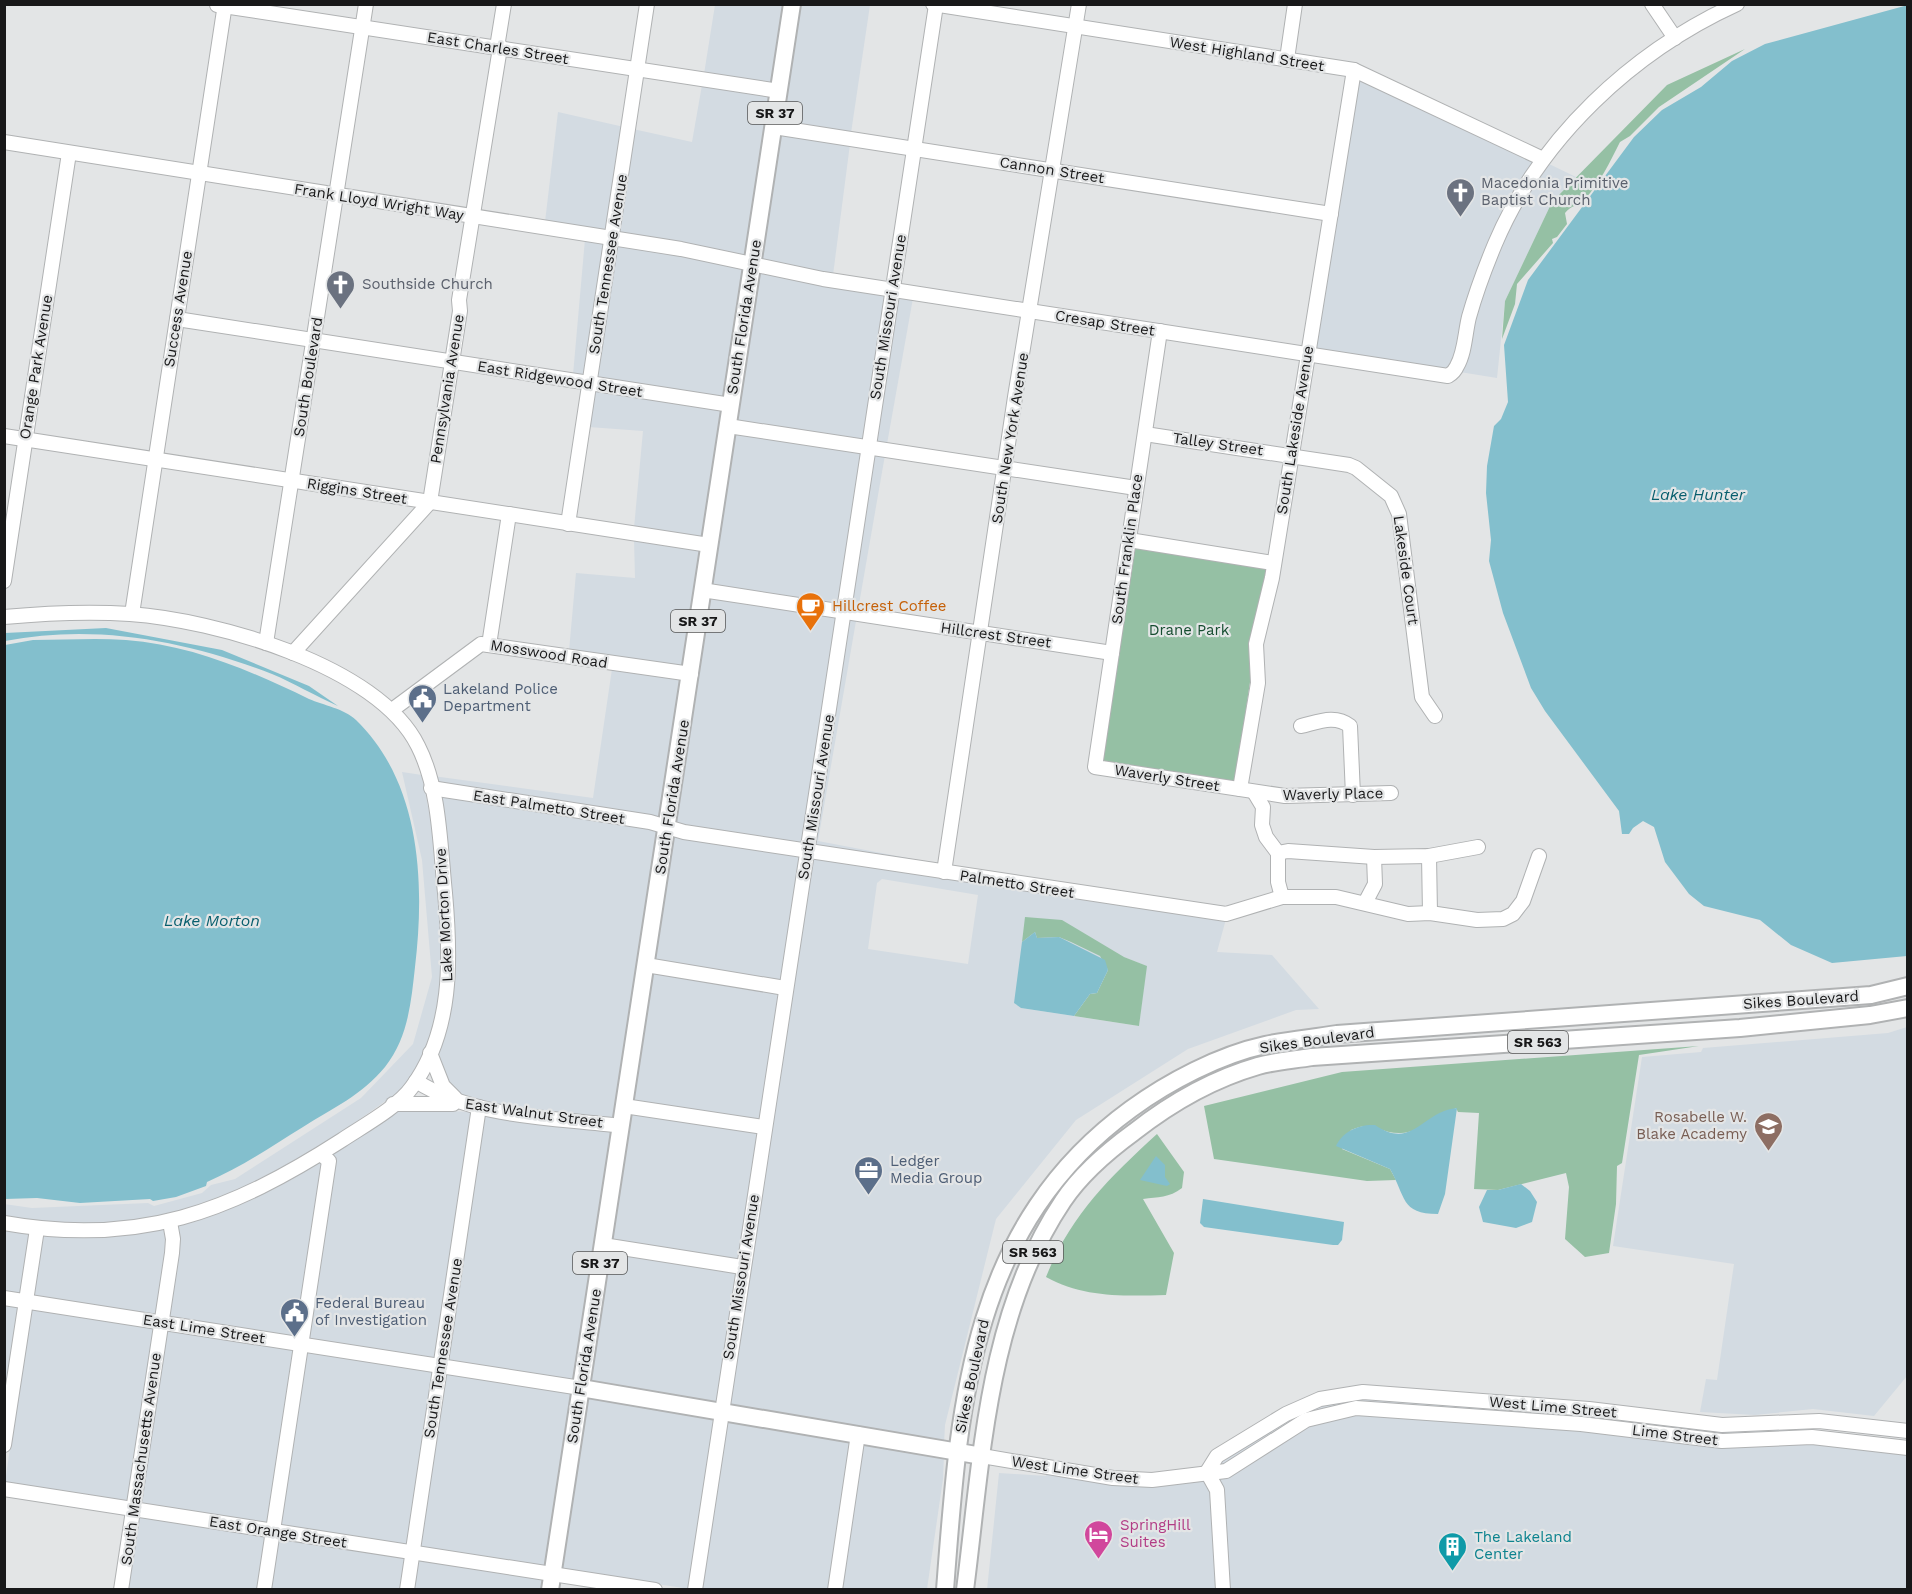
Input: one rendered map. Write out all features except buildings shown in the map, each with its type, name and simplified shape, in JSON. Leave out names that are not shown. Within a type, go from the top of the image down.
[{"type":"main road","name":"South Florida Avenue","points":[[551,1582],[792,4]]},
{"type":"main road","name":"Sikes Boulevard","points":[[945,1590],[957,1451],[986,1307],[1030,1214],[1074,1158],[1102,1130],[1149,1096],[1206,1066],[1263,1045],[1337,1034],[1871,995],[1908,986]]},
{"type":"main road","name":"Sikes Boulevard","points":[[965,1590],[982,1456],[1000,1351],[1013,1300],[1033,1252],[1063,1201],[1110,1150],[1162,1112],[1212,1083],[1259,1066],[1312,1057],[1740,1028],[1870,1015],[1908,1008]]},
{"type":"main road","points":[[1162,1112],[1176,1092],[1228,1058]]},
{"type":"main road","points":[[1077,1184],[1077,1175],[1136,1118],[1149,1096]]},
{"type":"main road","name":"West Lime Street","points":[[581,1388],[982,1456]]},
{"type":"street","name":"South Boulevard","points":[[266,644],[366,4]]},
{"type":"street","name":"Pennsylvania Avenue","points":[[430,502],[472,216],[500,48],[498,41],[504,4]]},
{"type":"street","name":"South Tennessee Avenue","points":[[568,524],[647,4]]},
{"type":"street","name":"South New York Avenue","points":[[944,872],[1051,170],[1079,4]]},
{"type":"street","points":[[1287,59],[1294,4]]},
{"type":"street","points":[[1652,4],[1675,38]]},
{"type":"street","points":[[1544,159],[1587,108],[1622,76],[1675,38],[1737,4]]},
{"type":"street","name":"East Charles Street","points":[[222,5],[779,91]]},
{"type":"street","name":"Success Avenue","points":[[132,614],[199,174],[222,5]]},
{"type":"street","name":"West Highland Street","points":[[934,5],[1354,70],[1544,159]]},
{"type":"street","name":"South Missouri Avenue","points":[[694,1590],[844,614],[934,5]]},
{"type":"street","name":"South Lakeside Avenue","points":[[1247,790],[1258,683],[1256,644],[1272,578],[1354,70]]},
{"type":"street","name":"Cannon Street","points":[[774,127],[1331,214]]},
{"type":"street","name":"Frank Lloyd Wright Way","points":[[4,142],[681,249],[752,264]]},
{"type":"street","name":"Orange Park Avenue","points":[[4,581],[69,153]]},
{"type":"street","name":"Cresap Street","points":[[752,264],[1029,312],[1444,375],[1453,373],[1456,368],[1484,270],[1509,214],[1544,159]]},
{"type":"street","name":"East Ridgewood Street","points":[[177,320],[731,405]]},
{"type":"street","name":"South Franklin Place","points":[[1095,767],[1160,331]]},
{"type":"street","points":[[728,426],[1136,488]]},
{"type":"street","name":"Talley Street","points":[[1145,434],[1291,455]]},
{"type":"street","name":"Riggins Street","points":[[4,436],[709,545]]},
{"type":"street","name":"Lakeside Court","points":[[1291,455],[1356,468],[1391,496],[1395,503],[1422,697],[1435,716]]},
{"type":"street","points":[[293,653],[430,502]]},
{"type":"street","points":[[489,645],[509,514]]},
{"type":"street","points":[[1129,540],[1273,563]]},
{"type":"street","name":"Hillcrest Street","points":[[702,590],[844,614],[1112,652]]},
{"type":"street","name":"Lake Morton Drive","points":[[4,617],[69,612],[132,614],[206,626],[293,653],[358,686],[392,710],[418,746],[431,788],[446,903],[449,978],[447,999],[430,1053],[416,1081],[405,1096],[321,1154],[243,1197],[170,1222],[111,1231],[37,1229],[4,1223]]},
{"type":"street","name":"Mosswood Road","points":[[392,710],[481,644],[691,674]]},
{"type":"street","points":[[1301,726],[1331,719],[1343,720],[1350,726],[1353,795]]},
{"type":"street","name":"Waverly Street","points":[[1095,767],[1247,790]]},
{"type":"street","name":"East Palmetto Street","points":[[431,788],[667,826],[684,832],[807,850]]},
{"type":"street","points":[[1247,790],[1263,807],[1262,825],[1266,837],[1278,853],[1278,882],[1282,897],[1336,897],[1408,914],[1431,914],[1477,920],[1507,918],[1523,901],[1539,856]]},
{"type":"street","name":"Waverly Place","points":[[1247,790],[1293,796],[1391,794]]},
{"type":"street","points":[[1278,853],[1288,851],[1374,857],[1429,856],[1478,847]]},
{"type":"street","name":"Palmetto Street","points":[[807,850],[1226,914],[1282,897]]},
{"type":"street","points":[[1429,856],[1431,914]]},
{"type":"street","points":[[1365,903],[1375,884],[1374,857]]},
{"type":"street","points":[[646,965],[786,988]]},
{"type":"street","points":[[430,1053],[446,1092],[464,1104]]},
{"type":"street","name":"East Walnut Street","points":[[416,1081],[439,1096],[464,1104],[621,1126]]},
{"type":"street","points":[[393,1104],[464,1104]]},
{"type":"street","points":[[624,1106],[764,1127]]},
{"type":"street","name":"South Tennessee Avenue","points":[[407,1590],[479,1107]]},
{"type":"street","points":[[264,1590],[329,1161],[321,1154]]},
{"type":"street","name":"South Massachusetts Avenue","points":[[122,1590],[173,1239],[170,1222]]},
{"type":"street","points":[[4,1445],[37,1229]]},
{"type":"street","points":[[603,1245],[742,1267]]},
{"type":"street","name":"East Lime Street","points":[[4,1298],[581,1388]]},
{"type":"street","name":"West Lime Street","points":[[982,1456],[1113,1478],[1152,1480],[1207,1472],[1217,1456],[1286,1414],[1320,1399],[1362,1392],[1589,1409],[1722,1425],[1819,1421],[1908,1431]]},
{"type":"street","name":"Lime Street","points":[[1207,1472],[1226,1471],[1306,1420],[1356,1408],[1581,1424],[1722,1441],[1812,1437],[1908,1448]]},
{"type":"street","points":[[835,1590],[858,1434]]},
{"type":"street","points":[[1207,1472],[1216,1490],[1223,1590]]},
{"type":"street","name":"East Orange Street","points":[[4,1490],[412,1552],[551,1582],[655,1590]]},
{"type":"shaded area","points":[[715,5],[787,5],[775,85],[704,74]]},
{"type":"shaded area","points":[[797,5],[870,5],[851,133],[779,122]]},
{"type":"shaded area","points":[[1358,76],[1536,162],[1455,359],[1448,370],[1315,348]]},
{"type":"shaded area","points":[[702,85],[773,96],[749,258],[617,233],[633,129],[692,142]]},
{"type":"shaded area","points":[[558,112],[624,127],[608,232],[545,222]]},
{"type":"shaded area","points":[[777,133],[850,144],[833,275],[758,261]]},
{"type":"shaded area","points":[[1547,163],[1576,177],[1552,202],[1505,301],[1497,378],[1460,372],[1480,296],[1513,217]]},
{"type":"shaded area","points":[[585,239],[606,243],[586,377],[573,375]]},
{"type":"shaded area","points":[[616,244],[680,254],[747,269],[727,399],[596,379]]},
{"type":"shaded area","points":[[756,271],[886,295],[865,441],[733,421]]},
{"type":"shaded area","points":[[896,296],[913,298],[887,444],[875,442]]},
{"type":"shaded area","points":[[594,390],[725,409],[705,539],[634,528],[643,431],[589,427]]},
{"type":"shaded area","points":[[732,432],[863,452],[840,607],[708,585]]},
{"type":"shaded area","points":[[873,453],[885,455],[858,610],[850,609]]},
{"type":"shaded area","points":[[634,539],[704,550],[687,668],[569,651],[576,573],[635,578]]},
{"type":"shaded area","points":[[706,596],[839,618],[803,844],[685,827],[673,822]]},
{"type":"shaded area","points":[[848,620],[856,621],[818,841],[939,864],[813,845]]},
{"type":"shaded area","points":[[612,669],[685,679],[663,819],[435,783],[433,776],[593,798]]},
{"type":"shaded area","points":[[402,772],[422,775],[435,843],[441,909],[442,999],[428,1044],[407,1086],[317,1149],[241,1192],[153,1220],[62,1226],[5,1217],[4,1204],[32,1208],[148,1203],[154,1206],[202,1193],[211,1185],[235,1179],[361,1098],[413,1044],[432,977],[422,860]]},
{"type":"shaded area","points":[[437,795],[662,830],[617,1120],[469,1100],[449,1088],[442,1070],[438,1045],[452,1001],[454,977]]},
{"type":"shaded area","points":[[671,833],[802,855],[782,982],[652,961]]},
{"type":"shaded area","points":[[811,856],[1089,901],[1226,919],[1217,952],[1272,955],[1319,1009],[1296,1010],[1188,1049],[1076,1120],[996,1219],[945,1425],[944,1444],[726,1407]],"holes":[[[882,879],[978,895],[968,964],[868,949],[877,883]],[[1124,957],[1146,966],[1139,1026],[1021,1008],[1014,1003]]]},
{"type":"shaded area","points":[[650,972],[780,993],[760,1121],[630,1101]]},
{"type":"shaded area","name":"Rosabelle W. Blake Academy","points":[[1907,1027],[1907,1376],[1874,1416],[1813,1409],[1755,1415],[1700,1412],[1706,1379],[1717,1380],[1734,1264],[1613,1246],[1642,1057],[1701,1052],[1703,1048],[1888,1033]]},
{"type":"shaded area","points":[[395,1109],[473,1112],[437,1359],[306,1340],[329,1154]]},
{"type":"shaded area","points":[[628,1112],[758,1132],[738,1261],[608,1241]]},
{"type":"shaded area","points":[[483,1113],[615,1131],[577,1382],[446,1361]]},
{"type":"shaded area","points":[[320,1160],[323,1163],[296,1339],[167,1317],[176,1225],[244,1202]]},
{"type":"shaded area","points":[[166,1228],[168,1240],[157,1316],[32,1297],[41,1235],[121,1235]]},
{"type":"shaded area","points":[[4,1229],[32,1233],[22,1296],[5,1293]]},
{"type":"shaded area","points":[[606,1251],[736,1271],[716,1405],[587,1383]]},
{"type":"shaded area","points":[[5,1304],[21,1307],[5,1416]]},
{"type":"shaded area","points":[[30,1308],[156,1326],[129,1503],[5,1483]]},
{"type":"shaded area","points":[[165,1328],[294,1349],[269,1525],[139,1504]]},
{"type":"shaded area","points":[[304,1351],[435,1370],[409,1546],[278,1527]]},
{"type":"shaded area","points":[[445,1372],[576,1393],[548,1567],[418,1547]]},
{"type":"shaded area","points":[[585,1394],[715,1416],[690,1589],[557,1569]]},
{"type":"shaded area","points":[[1362,1398],[1615,1417],[1722,1430],[1802,1428],[1823,1432],[1723,1436],[1346,1403],[1304,1415],[1225,1465],[1218,1465],[1220,1460],[1288,1419],[1315,1406]]},
{"type":"shaded area","points":[[1347,1414],[1812,1442],[1907,1453],[1907,1589],[1228,1589],[1216,1476],[1308,1425]]},
{"type":"shaded area","points":[[724,1418],[853,1438],[830,1589],[699,1590]]},
{"type":"shaded area","points":[[862,1440],[944,1455],[943,1479],[927,1589],[840,1590]]},
{"type":"shaded area","points":[[1047,1472],[1204,1478],[1210,1487],[1218,1589],[987,1590],[999,1473],[1046,1476]]},
{"type":"shaded area","points":[[137,1515],[267,1536],[259,1589],[126,1590]]},
{"type":"shaded area","points":[[277,1537],[407,1556],[402,1589],[269,1590]]},
{"type":"shaded area","points":[[417,1558],[546,1578],[545,1589],[412,1590]]},
{"type":"green space","points":[[1745,49],[1659,107],[1630,136],[1620,142],[1595,187],[1582,202],[1565,213],[1567,224],[1557,237],[1552,239],[1553,243],[1517,284],[1515,304],[1502,339],[1505,301],[1552,202],[1667,85]]},
{"type":"green space","name":"Drane Park","points":[[1133,546],[1267,568],[1235,783],[1103,763]]},
{"type":"green space","points":[[1025,917],[1062,920],[1124,957],[1147,966],[1139,1026],[1074,1016],[1090,994],[1097,993],[1108,970],[1100,956],[1059,937],[1037,938],[1035,932],[1022,942]]},
{"type":"green space","points":[[1699,1046],[1639,1055],[1622,1163],[1617,1166],[1616,1204],[1609,1253],[1585,1257],[1565,1239],[1569,1187],[1566,1173],[1498,1190],[1474,1189],[1479,1113],[1458,1112],[1456,1108],[1423,1127],[1401,1133],[1393,1133],[1371,1126],[1351,1130],[1342,1149],[1390,1169],[1396,1180],[1367,1181],[1214,1159],[1204,1106],[1342,1072]]},
{"type":"green space","points":[[1157,1134],[1184,1172],[1182,1188],[1173,1194],[1143,1199],[1174,1253],[1166,1295],[1089,1292],[1060,1284],[1046,1277],[1067,1235],[1092,1199]]},
{"type":"water","name":"Lake Hunter","points":[[1908,5],[1907,956],[1832,963],[1791,945],[1760,920],[1704,906],[1689,894],[1665,862],[1654,827],[1643,821],[1629,834],[1622,834],[1619,811],[1545,711],[1531,688],[1503,613],[1489,561],[1491,540],[1486,493],[1487,466],[1494,426],[1501,419],[1508,402],[1504,345],[1528,280],[1634,137],[1662,110],[1701,87],[1732,61],[1765,44]]},
{"type":"water","points":[[106,628],[222,650],[309,686],[338,706],[272,674],[208,652],[174,644],[141,638],[73,634],[5,641],[5,633]]},
{"type":"water","name":"Lake Morton","points":[[33,640],[126,640],[174,647],[243,669],[309,699],[340,710],[356,720],[378,745],[394,773],[406,804],[414,836],[418,869],[418,935],[410,1007],[404,1032],[393,1056],[367,1086],[347,1100],[245,1163],[207,1182],[206,1186],[176,1197],[153,1201],[150,1199],[80,1203],[37,1198],[5,1199],[5,645]]},
{"type":"water","points":[[1035,932],[1037,938],[1059,937],[1105,960],[1108,970],[1097,993],[1090,994],[1074,1016],[1021,1008],[1014,1003],[1022,942]]},
{"type":"water","points":[[1457,1108],[1445,1194],[1438,1214],[1417,1211],[1410,1207],[1390,1169],[1336,1146],[1342,1137],[1357,1128],[1375,1125],[1388,1132],[1399,1134],[1408,1132],[1445,1111]]},
{"type":"water","points":[[1156,1156],[1165,1165],[1165,1177],[1170,1184],[1167,1186],[1140,1180]]},
{"type":"water","points":[[1521,1184],[1530,1191],[1537,1202],[1532,1222],[1516,1228],[1483,1222],[1479,1207],[1487,1190],[1498,1190]]},
{"type":"water","points":[[1203,1199],[1344,1222],[1342,1240],[1338,1245],[1333,1245],[1204,1227],[1200,1223]]},
{"type":"place","name":"Macedonia Primitive Baptist Church","points":[[1460,218]]},
{"type":"place","name":"Southside Church","points":[[341,310]]},
{"type":"place","name":"Hillcrest Coffee","points":[[811,632]]},
{"type":"place","name":"Lakeland Police Department","points":[[422,724]]},
{"type":"place","name":"Rosabelle W. Blake Academy","points":[[1768,1152]]},
{"type":"place","name":"Ledger Media Group","points":[[869,1196]]},
{"type":"place","name":"Federal Bureau of Investigation","points":[[294,1338]]},
{"type":"place","name":"SpringHill Suites","points":[[1099,1560]]},
{"type":"place","name":"The Lakeland Center","points":[[1453,1572]]}]
